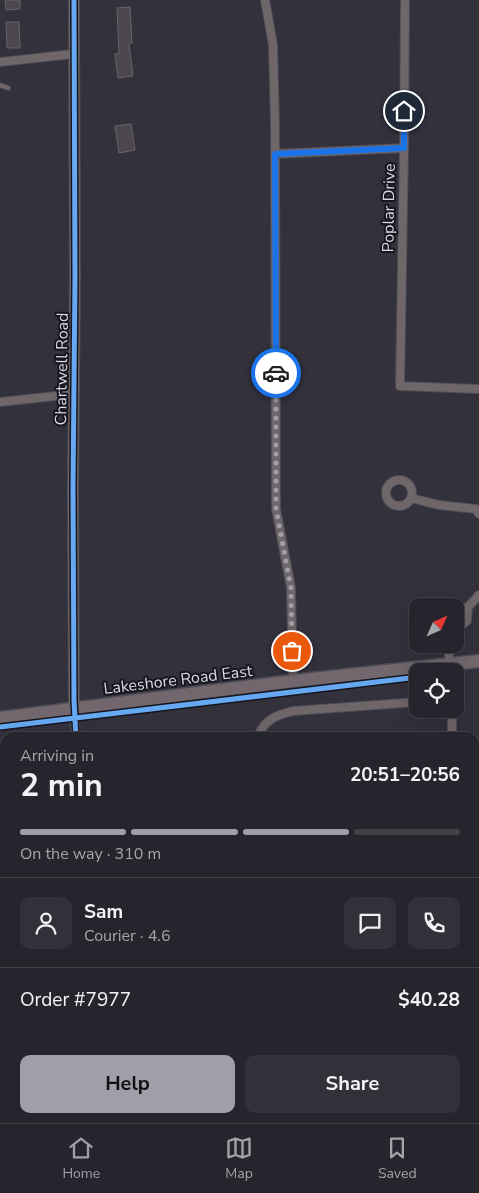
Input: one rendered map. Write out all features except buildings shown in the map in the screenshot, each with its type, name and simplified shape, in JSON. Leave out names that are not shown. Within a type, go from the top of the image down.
[{"type":"main road","name":"Lakeshore Road East","points":[[464,664],[479,660]]},
{"type":"main road","name":"Lakeshore Road East","points":[[0,718],[293,681],[409,671]]},
{"type":"street","name":"Chartwell Road","points":[[74,0],[75,278],[72,488],[76,732]]},
{"type":"street","points":[[265,0],[273,45],[276,509],[291,588],[293,681]]},
{"type":"street","name":"Poplar Drive","points":[[405,0],[400,386],[479,389]]},
{"type":"street","points":[[0,62],[74,54]]},
{"type":"street","points":[[275,154],[404,148]]},
{"type":"street","points":[[0,402],[74,394]]},
{"type":"street","points":[[411,498],[439,505],[476,509],[479,514]]},
{"type":"street","points":[[464,609],[479,596]]},
{"type":"street","points":[[464,623],[467,621],[468,607]]},
{"type":"street","points":[[259,732],[264,724],[270,719],[281,713],[293,710],[409,703]]},
{"type":"street","points":[[452,718],[452,732]]},
{"type":"lane","points":[[0,85],[8,88]]},
{"type":"cycle path","points":[[74,0],[75,278],[73,488],[76,732]]},
{"type":"cycle path","points":[[0,727],[409,678]]},
{"type":"way so far","points":[[276,373],[276,509],[291,588],[292,651]]},
{"type":"route","points":[[276,373],[275,154],[404,148],[404,111]]}]
